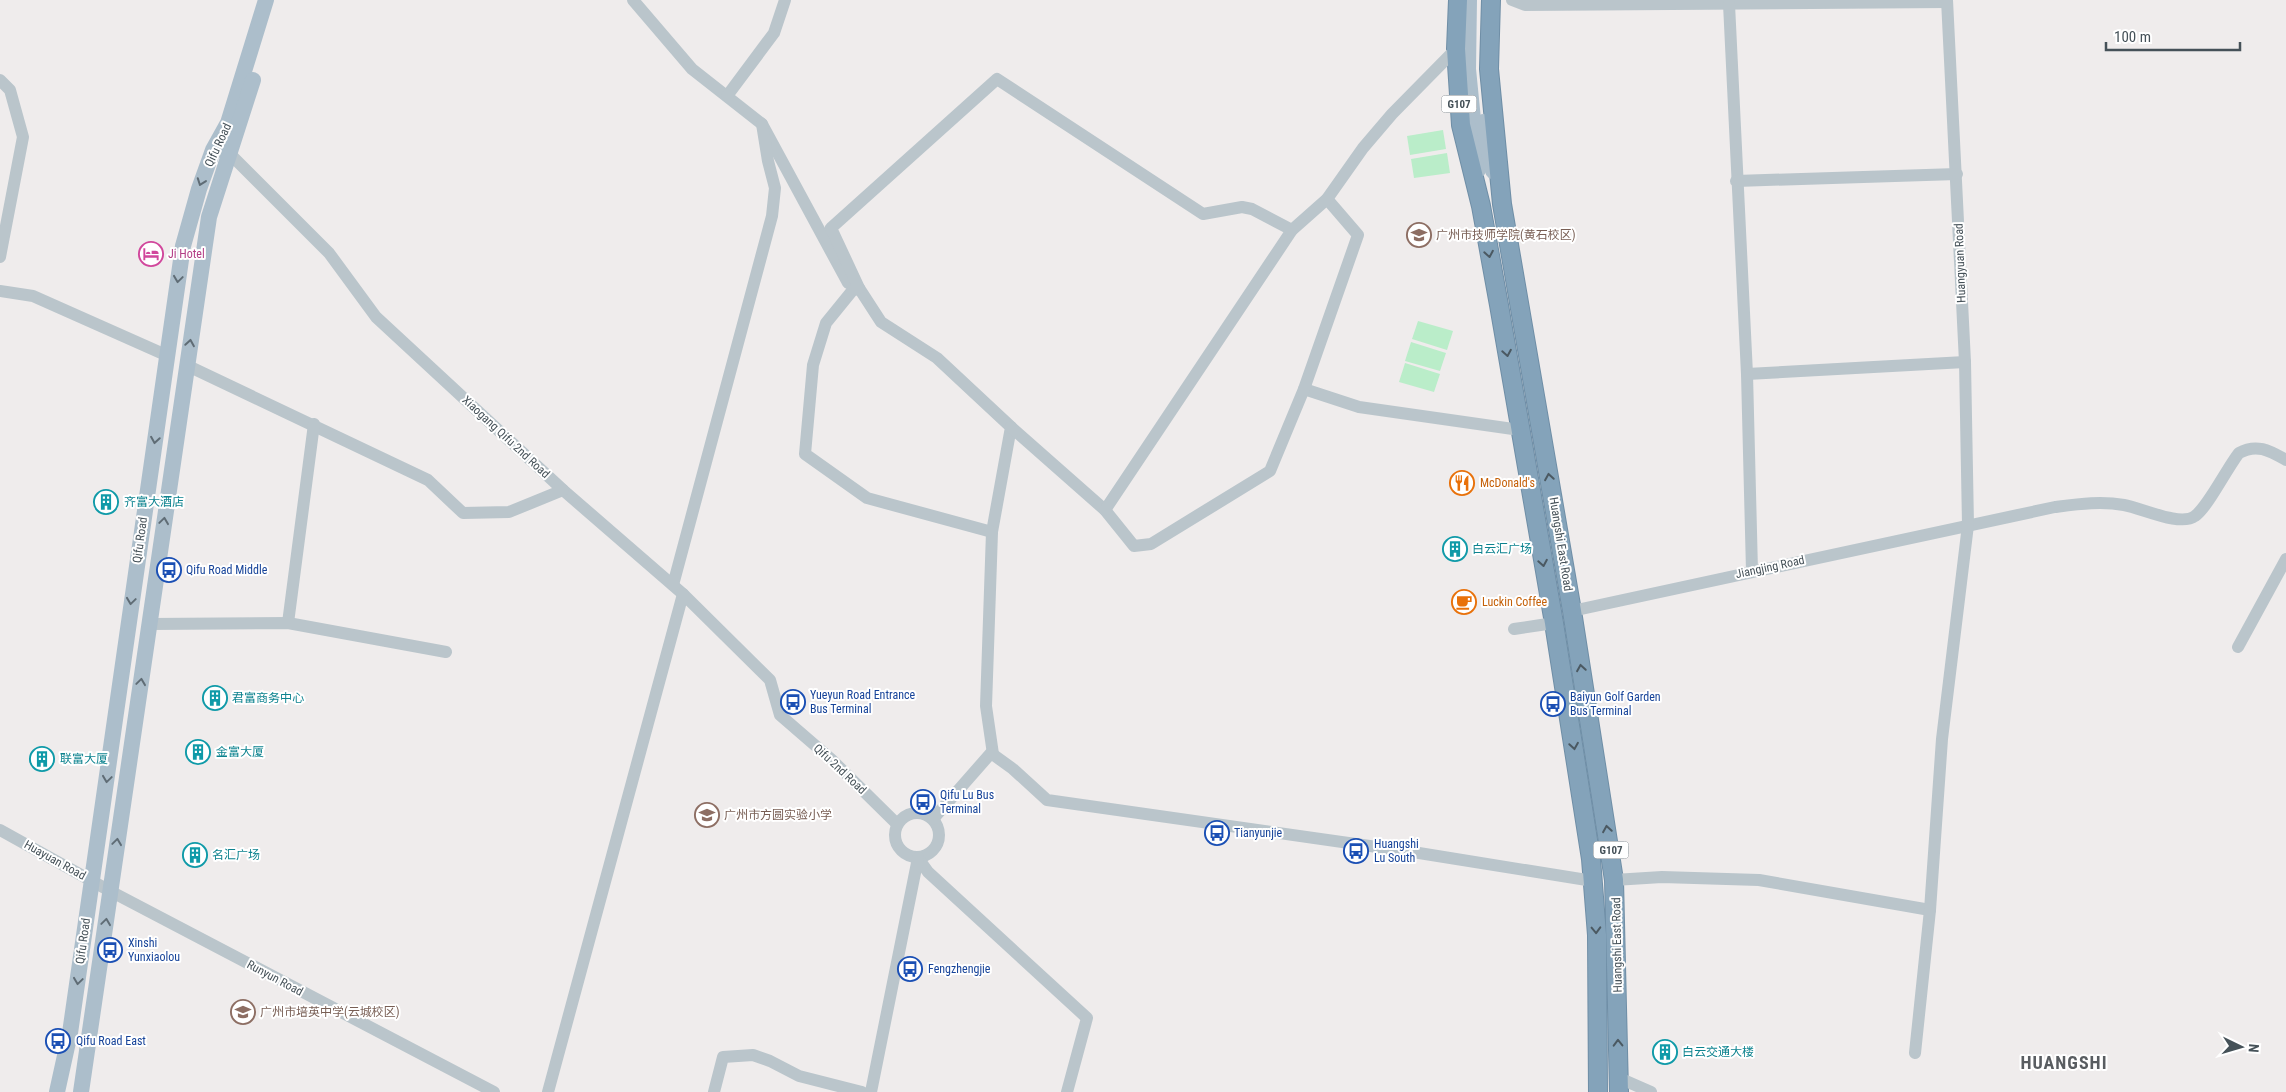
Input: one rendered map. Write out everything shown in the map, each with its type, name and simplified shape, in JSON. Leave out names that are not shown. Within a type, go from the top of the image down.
[{"type":"highway","name":"G107","points":[[1458,0],[1456,49],[1461,125],[1481,206]]},
{"type":"highway","name":"G107","points":[[1491,0],[1489,69],[1502,204]]},
{"type":"highway","name":"Huangshi East Road","points":[[1502,204],[1572,611],[1614,880],[1619,1085]]},
{"type":"highway","name":"Huangshi East Road","points":[[1481,206],[1554,623],[1594,881],[1598,1092]]},
{"type":"main road","name":"Qifu Road","points":[[57,1092],[70,1033],[183,246],[213,150],[228,124],[266,0]]},
{"type":"main road","name":"Qifu Road","points":[[81,1092],[209,217],[231,155],[275,0]]},
{"type":"main road","name":"Huangshi East Road","points":[[1469,0],[1481,111],[1488,152],[1502,204]]},
{"type":"main road","name":"Huangshi East Road","points":[[1480,0],[1473,27],[1468,76],[1481,206]]},
{"type":"main road","points":[[183,246],[204,249]]},
{"type":"street","points":[[726,96],[774,33],[785,0]]},
{"type":"street","points":[[1512,0],[1525,5],[1947,1]]},
{"type":"street","points":[[637,1],[692,69],[762,124],[855,290],[881,322],[936,358],[1105,510],[1134,546],[1151,544],[1270,471],[1304,389],[1358,235],[1327,199]]},
{"type":"street","name":"Huangyuan Road","points":[[1915,1054],[1930,910],[1942,739],[1968,525],[1965,362],[1947,1]]},
{"type":"street","points":[[1729,4],[1736,181],[1747,374],[1752,571]]},
{"type":"street","points":[[1105,510],[1292,230],[1327,199],[1363,148],[1392,114],[1456,49]]},
{"type":"street","points":[[855,290],[831,228],[997,79],[1203,214],[1242,207],[1252,209],[1292,230]]},
{"type":"street","points":[[0,80],[10,90],[23,136],[0,257]]},
{"type":"street","points":[[548,1092],[678,590],[772,216],[776,188],[768,161],[762,124]]},
{"type":"street","points":[[213,150],[231,155]]},
{"type":"street","name":"Xiaogang Qifu 2nd Road","points":[[231,155],[329,253],[376,317],[563,490],[678,590],[770,680],[780,715]]},
{"type":"street","points":[[1736,181],[1957,174]]},
{"type":"street","points":[[855,290],[826,323],[813,365],[805,454],[867,498],[992,532]]},
{"type":"street","points":[[0,291],[33,296],[168,356]]},
{"type":"street","points":[[1747,374],[1965,362]]},
{"type":"street","points":[[186,365],[314,424],[428,480],[463,513],[510,512],[563,490]]},
{"type":"street","points":[[1304,389],[1359,408],[1520,430]]},
{"type":"street","points":[[288,623],[314,424]]},
{"type":"street","points":[[1011,427],[992,532],[986,706],[993,754],[1047,800],[1420,853],[1594,881]]},
{"type":"street","name":"Jiangjing Road","points":[[1572,611],[2055,507],[2089,503],[2125,505],[2176,519],[2186,519],[2197,514],[2239,453],[2248,448],[2258,447],[2286,460]]},
{"type":"street","points":[[2238,647],[2286,559]]},
{"type":"street","points":[[150,624],[288,623],[446,652]]},
{"type":"street","points":[[1514,629],[1554,623]]},
{"type":"street","name":"Qifu 2nd Road","points":[[780,715],[832,760],[897,824]]},
{"type":"street","points":[[933,820],[991,753],[993,754]]},
{"type":"street","points":[[915,812],[926,814],[933,820],[938,829],[939,841],[932,852],[918,858],[911,857],[899,849],[894,837],[897,824],[905,816],[915,812]]},
{"type":"street","name":"Huayuan Road","points":[[0,830],[110,891]]},
{"type":"street","points":[[871,1092],[918,858]]},
{"type":"street","points":[[918,858],[928,872],[1087,1018],[1067,1092]]},
{"type":"street","points":[[1614,880],[1662,877],[1759,880],[1930,910]]},
{"type":"street","name":"Runyun Road","points":[[110,891],[494,1092]]},
{"type":"street","points":[[714,1092],[723,1057],[753,1055],[770,1061],[798,1076],[862,1092]]},
{"type":"street","points":[[1619,1085],[1651,1092]]},
{"type":"green space","points":[[1443,130],[1446,149],[1410,155],[1407,136]]},
{"type":"green space","points":[[1447,153],[1450,173],[1414,178],[1411,159]]},
{"type":"green space","points":[[1418,321],[1453,331],[1447,350],[1412,339]]},
{"type":"green space","points":[[1411,342],[1446,353],[1440,371],[1405,361]]},
{"type":"green space","points":[[1405,363],[1440,374],[1434,392],[1399,382]]},
{"type":"place","name":"广州市技师学院(黄石校区)","points":[[1419,235]]},
{"type":"place","name":"Ji Hotel","points":[[151,254]]},
{"type":"place","name":"McDonald's","points":[[1462,483]]},
{"type":"place","name":"齐富大酒店","points":[[106,502]]},
{"type":"place","name":"白云汇广场","points":[[1455,549]]},
{"type":"place","name":"Qifu Road Middle","points":[[169,570]]},
{"type":"place","name":"Luckin Coffee","points":[[1464,602]]},
{"type":"place","name":"君富商务中心","points":[[215,698]]},
{"type":"place","name":"Yueyun Road Entrance Bus Terminal","points":[[793,702]]},
{"type":"place","name":"Baiyun Golf Garden Bus Terminal","points":[[1553,704]]},
{"type":"place","name":"金富大厦","points":[[198,752]]},
{"type":"place","name":"联富大厦","points":[[42,759]]},
{"type":"place","name":"Qifu Lu Bus Terminal","points":[[923,802]]},
{"type":"place","name":"广州市方圆实验小学","points":[[707,815]]},
{"type":"place","name":"Tianyunjie","points":[[1217,833]]},
{"type":"place","name":"Huangshi Lu South","points":[[1356,851]]},
{"type":"place","name":"名汇广场","points":[[195,855]]},
{"type":"place","name":"Xinshi Yunxiaolou","points":[[110,950]]},
{"type":"place","name":"Fengzhengjie","points":[[910,969]]},
{"type":"place","name":"广州市培英中学(云城校区)","points":[[243,1012]]},
{"type":"place","name":"Qifu Road East","points":[[58,1041]]},
{"type":"place","name":"白云交通大楼","points":[[1665,1052]]},
{"type":"district","name":"HUANGSHI","points":[[2064,1063]]}]
